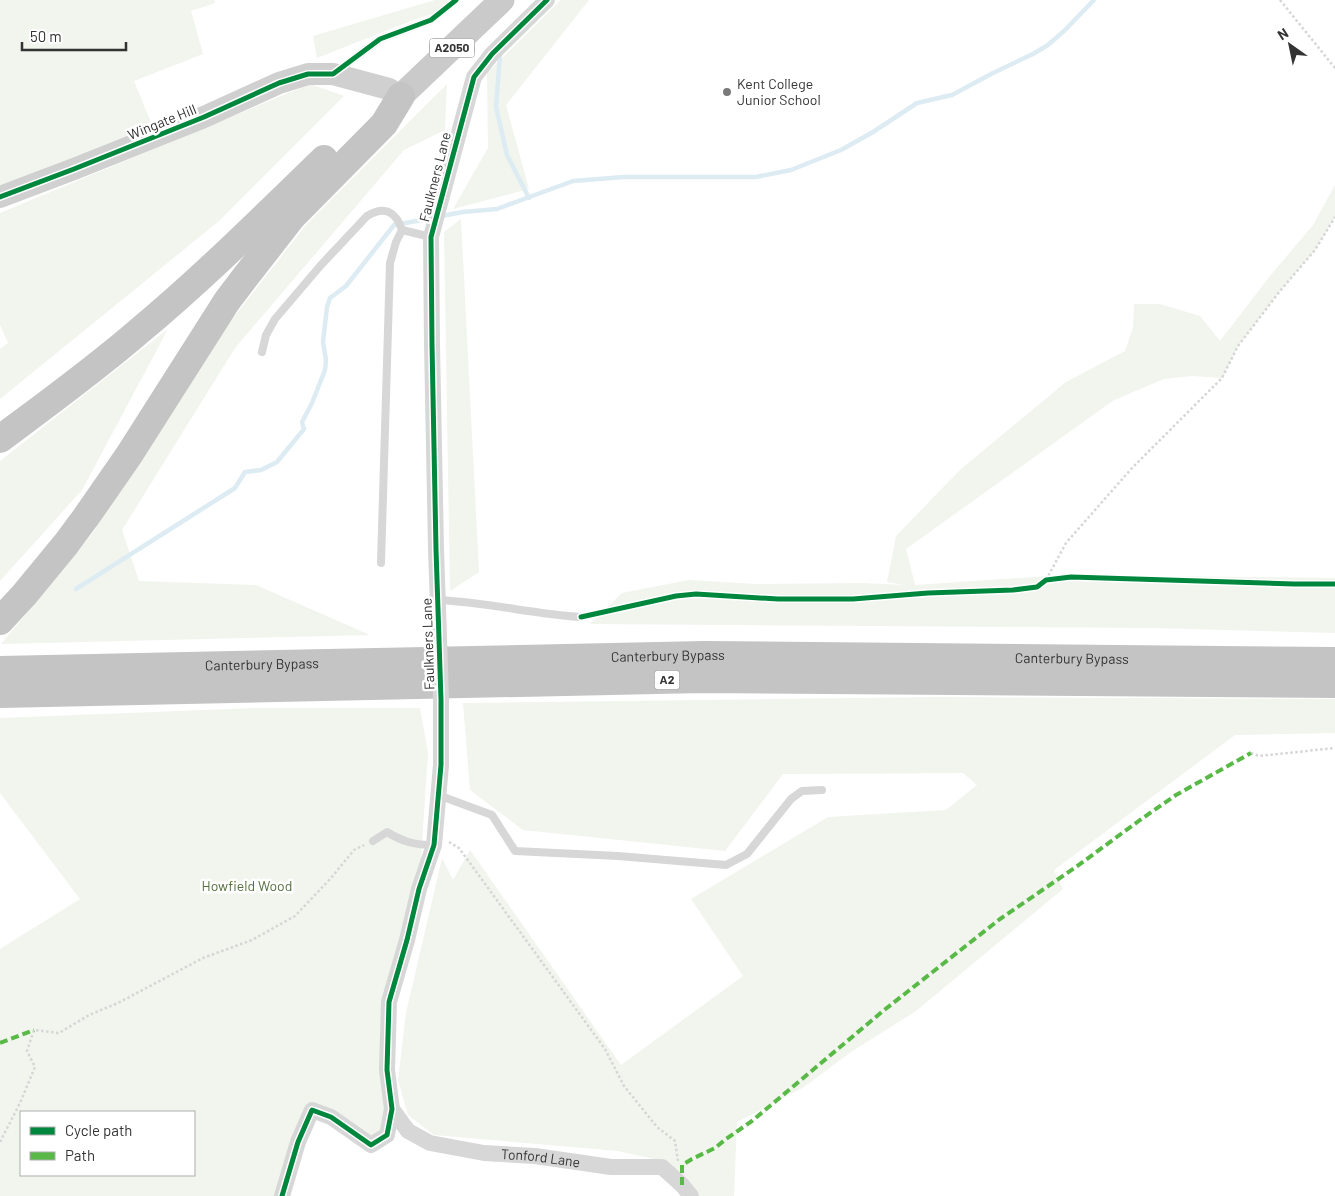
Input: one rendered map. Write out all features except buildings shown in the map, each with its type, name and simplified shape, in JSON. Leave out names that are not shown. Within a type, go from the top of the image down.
[{"type":"highway","points":[[0,438],[59,396],[139,332],[221,258],[373,112],[402,96]]},
{"type":"highway","points":[[0,621],[66,544],[91,509],[133,448],[227,301],[246,276],[292,217],[384,124],[402,96]]},
{"type":"highway","name":"Canterbury Bypass","points":[[2,678],[704,655],[1335,661]]},
{"type":"highway","name":"Canterbury Bypass","points":[[2,678],[702,679],[1335,684]]},
{"type":"main road","name":"A2050","points":[[402,96],[502,0]]},
{"type":"street","name":"Faulkners Lane","points":[[282,1196],[298,1142],[312,1110],[331,1117],[371,1145],[387,1135],[392,1109],[387,1070],[389,1002],[419,889],[434,845],[441,765],[432,344],[433,232],[474,77],[492,54],[548,0]]},
{"type":"street","name":"Wingate Hill","points":[[0,197],[74,170],[279,84],[308,74],[333,74],[388,88],[402,96]]},
{"type":"street","name":"Tonford Lane","points":[[392,1109],[408,1130],[430,1143],[484,1153],[535,1156],[611,1167],[662,1167],[687,1190]]},
{"type":"lane","points":[[333,74],[380,39],[431,20],[456,0]]},
{"type":"lane","points":[[262,352],[266,335],[275,319],[321,265],[367,216],[375,211],[384,210],[396,216],[401,227],[390,263],[381,563]]},
{"type":"lane","points":[[401,227],[433,232]]},
{"type":"lane","points":[[438,600],[462,601],[553,616],[581,617]]},
{"type":"lane","points":[[438,794],[492,815],[514,851],[618,856],[726,865],[747,854],[791,799],[802,791],[822,790]]},
{"type":"lane","points":[[373,841],[387,832],[400,840],[419,845],[434,845]]},
{"type":"path","points":[[1280,0],[1335,68]]},
{"type":"path","points":[[1046,580],[1066,543],[1132,468],[1222,378],[1238,346],[1280,291],[1315,250],[1335,217]]},
{"type":"path","points":[[1251,753],[1259,756],[1335,748]]},
{"type":"path","points":[[0,1142],[20,1103],[35,1067],[27,1051],[34,1030],[59,1033],[89,1015],[118,1003],[203,958],[252,940],[295,916],[331,878],[354,850],[373,841]]},
{"type":"path","points":[[434,845],[448,841],[459,848],[605,1049],[624,1086],[657,1126],[675,1141],[687,1190]]},
{"type":"green space","points":[[0,0],[214,0],[215,3],[191,11],[203,54],[134,81],[152,125],[0,189]]},
{"type":"green space","points":[[435,0],[449,0],[435,13],[317,58],[313,36]]},
{"type":"green space","points":[[561,0],[589,0],[506,105],[529,189],[453,209],[488,148],[487,73]]},
{"type":"green space","points":[[310,84],[344,96],[219,221],[0,399],[0,349],[8,343],[0,325],[0,213]]},
{"type":"green space","points":[[447,84],[445,130],[404,150],[235,348],[122,530],[139,581],[256,585],[370,635],[1,644],[92,534],[219,336],[306,225]]},
{"type":"green space","points":[[1335,185],[1335,217],[1315,250],[1280,291],[1238,346],[1222,378],[1192,376],[1164,379],[1114,400],[906,549],[915,585],[1064,575],[1335,578],[1335,633],[1155,628],[590,624],[622,593],[689,580],[755,584],[862,583],[904,585],[887,582],[896,536],[961,469],[1066,382],[1125,351],[1133,328],[1134,304],[1160,304],[1200,316],[1220,341],[1270,276],[1313,225]]},
{"type":"green space","points":[[461,219],[479,572],[450,591],[444,232]]},
{"type":"green space","points":[[168,329],[82,490],[0,581],[0,461]]},
{"type":"green space","points":[[938,697],[1335,699],[1335,733],[1235,735],[1054,870],[1063,889],[916,1011],[848,1054],[804,1087],[737,1122],[734,1196],[698,1196],[667,1162],[618,1151],[434,1135],[408,1115],[398,1080],[406,1013],[442,858],[453,880],[470,850],[621,1065],[743,976],[691,899],[828,817],[946,810],[977,785],[963,773],[783,774],[725,851],[523,830],[470,790],[463,703]]},
{"type":"green space","name":"Howfield Wood","points":[[256,708],[420,708],[428,753],[419,889],[389,1002],[392,1109],[371,1145],[312,1110],[282,1196],[0,1196],[0,949],[80,899],[0,793],[0,718]]},
{"type":"waterway","points":[[441,216],[497,209],[573,181],[624,177],[756,177],[791,170],[841,150],[873,132],[917,103],[952,95],[1033,54],[1048,45],[1064,31],[1094,0]]},
{"type":"waterway","points":[[500,56],[496,107],[507,155],[529,198]]},
{"type":"waterway","points":[[76,589],[235,488],[245,472],[261,470],[277,462],[304,429],[302,422],[325,370],[326,360],[323,342],[327,307],[330,298],[346,286],[394,225],[433,218]]},
{"type":"marked path","points":[[682,1185],[682,1165],[715,1148],[752,1121],[883,1011],[1000,919],[1176,795],[1251,753]]},
{"type":"marked path","points":[[0,1043],[34,1030]]},
{"type":"cycle path","points":[[0,197],[204,117],[279,83],[308,74],[333,74],[380,39],[431,20],[456,0]]},
{"type":"cycle path","points":[[282,1196],[298,1142],[312,1110],[331,1117],[371,1145],[387,1135],[392,1109],[387,1070],[389,1002],[419,889],[434,845],[441,765],[431,237],[474,77],[492,54],[547,0]]},
{"type":"cycle path","points":[[581,617],[676,596],[696,594],[778,599],[853,599],[928,593],[1013,590],[1037,587],[1046,580],[1071,577],[1335,584]]},
{"type":"place","name":"Kent College Junior School","points":[[727,92]]}]
